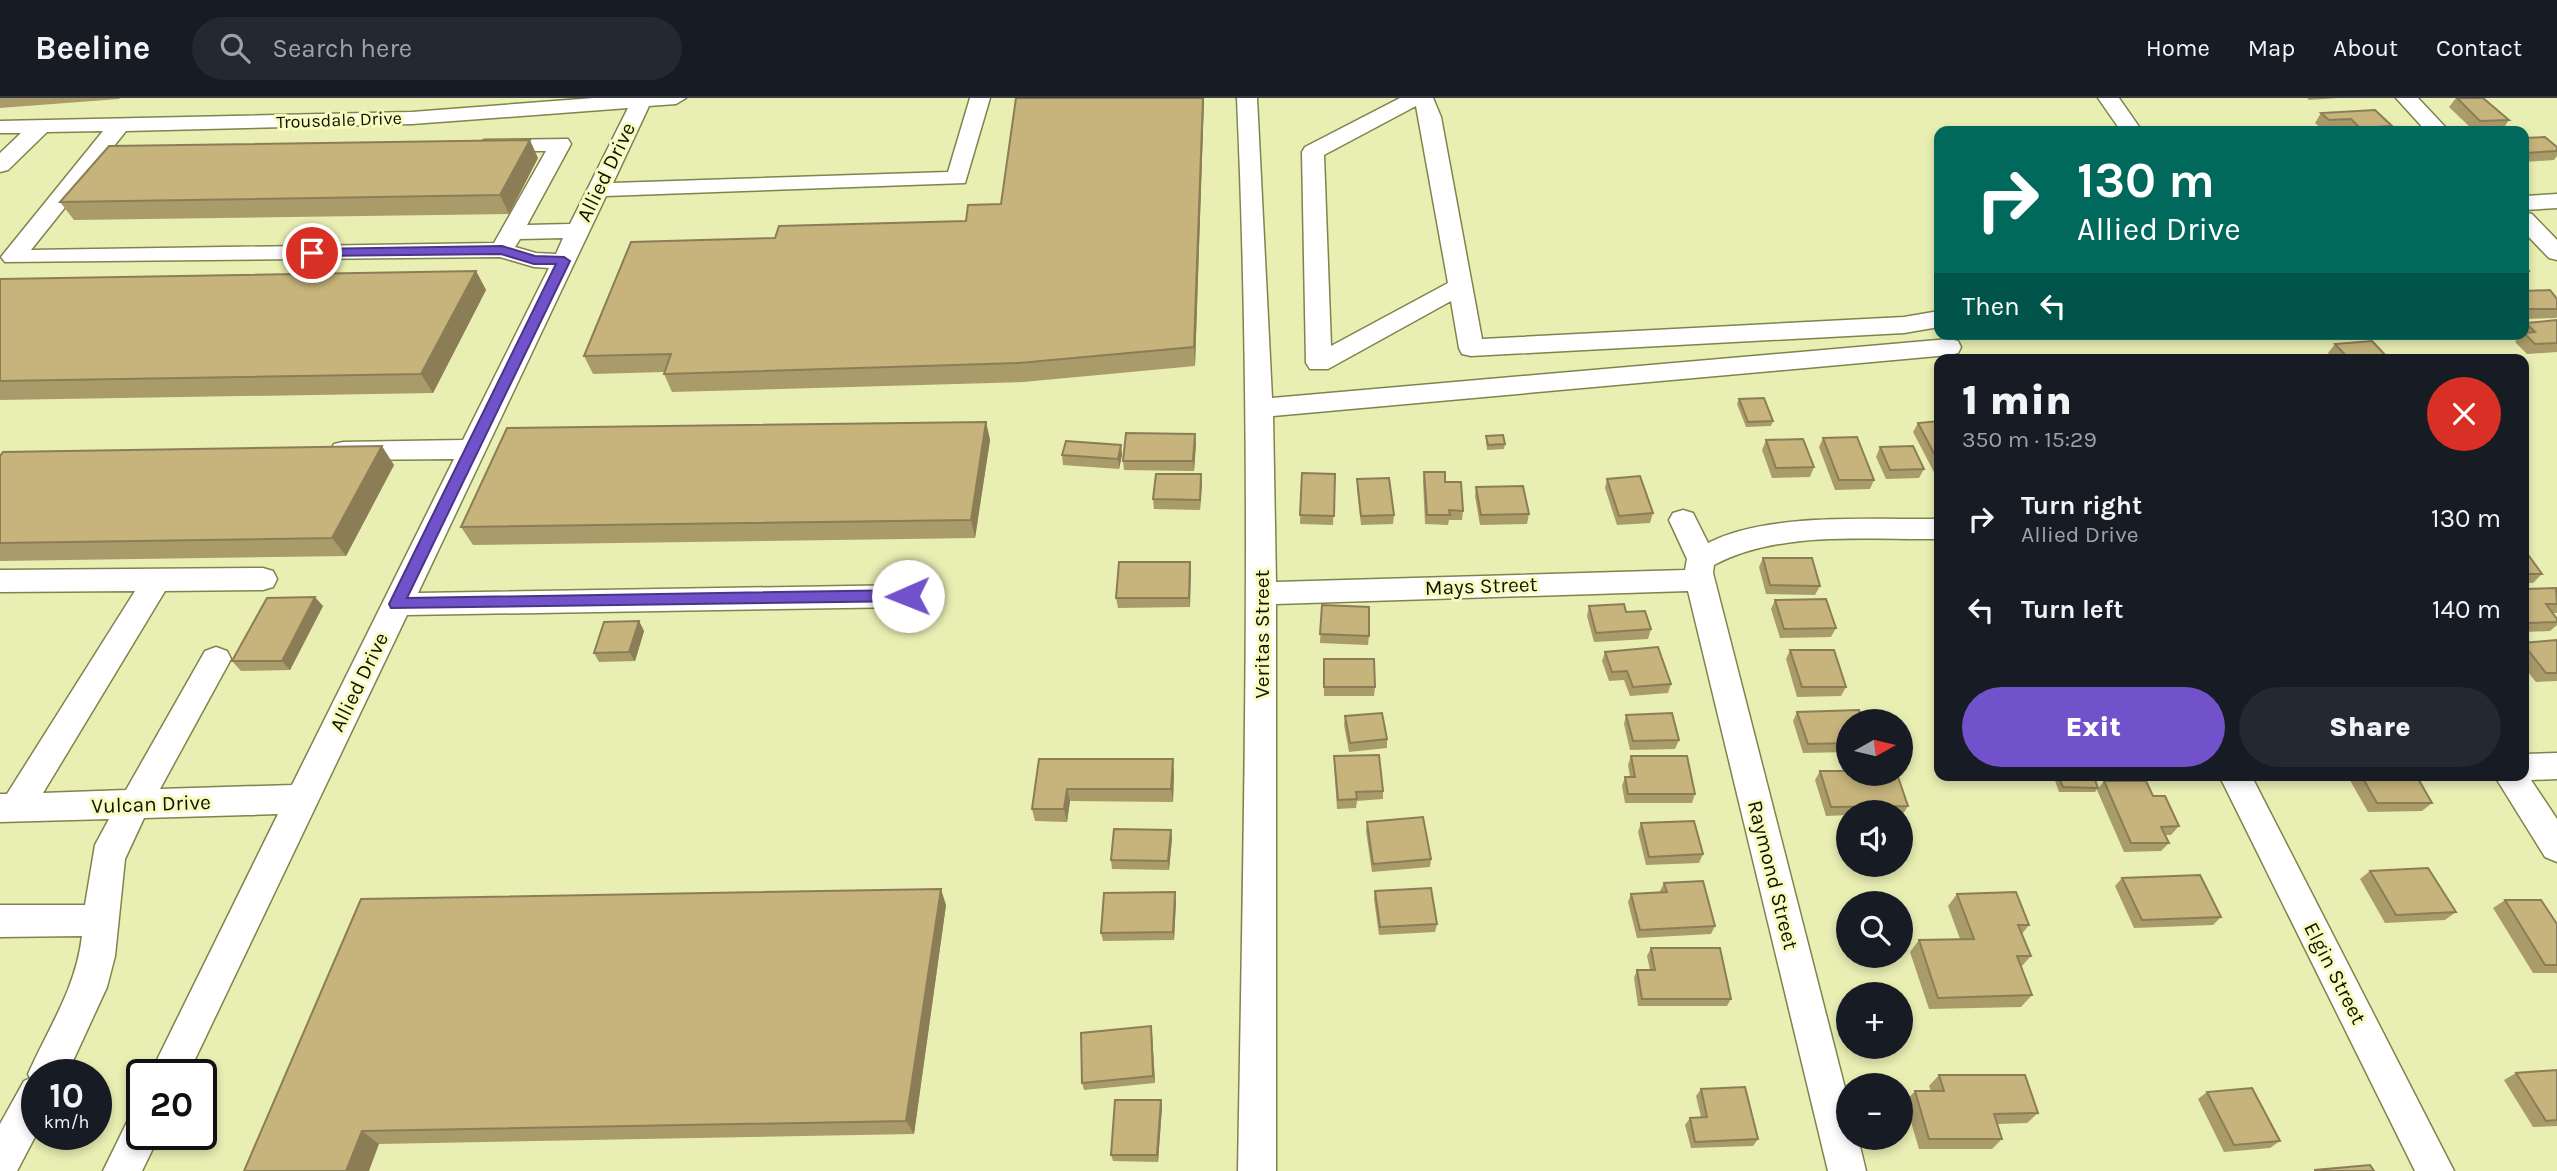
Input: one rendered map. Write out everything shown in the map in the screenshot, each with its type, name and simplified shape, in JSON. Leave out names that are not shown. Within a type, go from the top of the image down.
[{"type":"street","name":"Trousdale Drive","points":[[0,127],[412,118],[677,98]]},
{"type":"street","points":[[598,190],[957,178],[979,98]]},
{"type":"street","name":"Veritas Street","points":[[1247,98],[1258,263],[1262,593],[1257,1171]]},
{"type":"street","points":[[1416,98],[1313,152],[1319,363],[1460,287]]},
{"type":"street","points":[[1423,98],[1430,117],[1471,348],[1904,325],[1934,320]]},
{"type":"street","points":[[2108,98],[2128,126]]},
{"type":"street","points":[[2406,98],[2433,126]]},
{"type":"street","name":"Allied Drive","points":[[176,1059],[640,102]]},
{"type":"street","points":[[522,144],[540,109]]},
{"type":"street","points":[[119,125],[13,257],[507,241],[578,231]]},
{"type":"street","points":[[0,165],[41,126]]},
{"type":"street","points":[[466,145],[560,144],[507,241]]},
{"type":"street","points":[[2529,203],[2557,201]]},
{"type":"street","points":[[2529,224],[2557,253]]},
{"type":"street","points":[[507,241],[534,260],[564,261]]},
{"type":"street","points":[[1260,408],[1949,347]]},
{"type":"street","points":[[319,451],[472,449]]},
{"type":"street","name":"Raymond Street","points":[[1683,520],[1700,569],[1847,1171]]},
{"type":"street","name":"Mays Street","points":[[1262,593],[1700,569],[1727,544],[1776,535],[1934,529]]},
{"type":"street","points":[[0,581],[263,579]]},
{"type":"street","points":[[8,808],[157,580]]},
{"type":"street","points":[[397,604],[908,596]]},
{"type":"street","points":[[55,1059],[76,1020],[96,959],[104,873],[112,845],[216,659]]},
{"type":"street","points":[[2529,766],[2557,766]]},
{"type":"street","name":"Elgin Street","points":[[2238,781],[2435,1171]]},
{"type":"street","points":[[2514,781],[2557,847]]},
{"type":"street","name":"Vulcan Drive","points":[[8,808],[303,799]]},
{"type":"street","points":[[0,921],[101,920]]},
{"type":"street","points":[[0,1163],[21,1124]]},
{"type":"street","points":[[122,1171],[132,1150]]},
{"type":"building","points":[[1016,98],[1203,98],[1194,347],[1019,363],[664,374],[671,354],[584,356],[631,242],[775,238],[779,226],[966,221],[968,205],[1001,204]]},
{"type":"building","points":[[2457,98],[2483,98],[2509,120],[2480,121]]},
{"type":"building","points":[[2375,110],[2392,126],[2358,126],[2351,119],[2329,120],[2321,113]]},
{"type":"building","points":[[2545,137],[2557,147],[2557,151],[2529,153],[2529,138]]},
{"type":"building","points":[[530,140],[500,195],[60,202],[109,146]]},
{"type":"building","points":[[476,271],[421,374],[0,381],[0,279]]},
{"type":"building","points":[[2550,290],[2557,299],[2557,309],[2529,309],[2529,291]]},
{"type":"building","points":[[2557,320],[2557,343],[2535,344],[2529,338],[2529,333],[2535,332],[2529,323]]},
{"type":"building","points":[[2372,341],[2384,354],[2344,354],[2335,344]]},
{"type":"building","points":[[1764,398],[1773,421],[1748,422],[1739,399]]},
{"type":"building","points":[[1934,421],[1934,453],[1918,423]]},
{"type":"building","points":[[986,422],[971,520],[461,527],[507,428]]},
{"type":"building","points":[[1126,433],[1195,434],[1193,461],[1123,461]]},
{"type":"building","points":[[1503,435],[1505,444],[1488,445],[1486,436]]},
{"type":"building","points":[[1857,437],[1874,480],[1839,480],[1823,438]]},
{"type":"building","points":[[1803,439],[1814,467],[1776,468],[1766,440]]},
{"type":"building","points":[[1066,441],[1121,445],[1118,459],[1062,455]]},
{"type":"building","points":[[382,446],[332,538],[0,543],[0,456],[3,452]]},
{"type":"building","points":[[1913,446],[1924,469],[1890,470],[1880,447]]},
{"type":"building","points":[[1424,472],[1445,472],[1445,482],[1461,482],[1463,511],[1449,510],[1450,515],[1427,515]]},
{"type":"building","points":[[1302,473],[1335,474],[1334,516],[1300,515]]},
{"type":"building","points":[[1156,474],[1201,474],[1200,500],[1153,499]]},
{"type":"building","points":[[1640,476],[1653,513],[1619,516],[1607,479]]},
{"type":"building","points":[[1389,478],[1394,515],[1361,516],[1357,479]]},
{"type":"building","points":[[1523,486],[1529,514],[1481,515],[1476,487]]},
{"type":"building","points":[[2529,556],[2542,574],[2529,574]]},
{"type":"building","points":[[1763,558],[1812,558],[1820,586],[1770,585]]},
{"type":"building","points":[[1119,562],[1190,562],[1189,598],[1116,598]]},
{"type":"building","points":[[2556,588],[2557,604],[2546,604],[2557,622],[2529,623],[2529,589]]},
{"type":"building","points":[[315,597],[282,661],[232,661],[267,598]]},
{"type":"building","points":[[1826,599],[1836,628],[1784,629],[1775,600]]},
{"type":"building","points":[[1624,604],[1626,612],[1645,611],[1651,629],[1596,633],[1589,606]]},
{"type":"building","points":[[1322,605],[1369,607],[1369,636],[1320,634]]},
{"type":"building","points":[[639,621],[629,652],[594,653],[604,622]]},
{"type":"building","points":[[2557,640],[2557,673],[2546,673],[2529,651],[2529,643]]},
{"type":"building","points":[[1658,647],[1671,684],[1633,687],[1627,671],[1612,672],[1605,652]]},
{"type":"building","points":[[1790,650],[1834,650],[1846,687],[1802,687]]},
{"type":"building","points":[[1324,659],[1374,659],[1375,687],[1324,687]]},
{"type":"building","points":[[1836,711],[1836,743],[1808,744],[1797,712]]},
{"type":"building","points":[[1382,713],[1387,739],[1350,743],[1345,716]]},
{"type":"building","points":[[1672,713],[1679,740],[1633,741],[1626,715]]},
{"type":"building","points":[[1379,755],[1383,791],[1356,792],[1357,799],[1338,800],[1334,756]]},
{"type":"building","points":[[1631,756],[1687,756],[1695,794],[1628,794],[1625,777],[1635,777]]},
{"type":"building","points":[[1039,759],[1173,759],[1171,789],[1067,789],[1064,809],[1032,809]]},
{"type":"building","points":[[1820,771],[1836,771],[1836,786],[1901,786],[1906,800],[1836,800],[1836,807],[1831,807]]},
{"type":"building","points":[[2060,781],[2095,781],[2098,788],[2063,787]]},
{"type":"building","points":[[2104,781],[2146,781],[2153,796],[2165,796],[2179,826],[2161,827],[2169,843],[2131,843]]},
{"type":"building","points":[[2364,781],[2419,781],[2432,803],[2377,803]]},
{"type":"building","points":[[1423,817],[1431,859],[1373,864],[1367,822]]},
{"type":"building","points":[[1694,821],[1703,854],[1649,857],[1641,823]]},
{"type":"building","points":[[1114,829],[1171,830],[1168,861],[1111,860]]},
{"type":"building","points":[[2428,868],[2456,912],[2396,915],[2370,871]]},
{"type":"building","points":[[2200,875],[2221,917],[2142,920],[2122,878]]},
{"type":"building","points":[[1703,881],[1715,926],[1640,930],[1631,894],[1667,892],[1664,883]]},
{"type":"building","points":[[1431,888],[1437,924],[1380,927],[1375,891]]},
{"type":"building","points":[[941,889],[906,1121],[362,1131],[346,1171],[244,1171],[361,899]]},
{"type":"building","points":[[1175,892],[1173,932],[1101,933],[1104,893]]},
{"type":"building","points":[[2016,892],[2029,925],[2018,925],[2031,956],[2017,956],[2032,995],[1938,998],[1919,940],[1974,939],[1957,894]]},
{"type":"building","points":[[2505,900],[2541,900],[2557,924],[2557,965],[2545,965]]},
{"type":"building","points":[[1651,948],[1720,948],[1731,999],[1642,999],[1637,970],[1655,970]]},
{"type":"building","points":[[1151,1026],[1153,1076],[1082,1083],[1081,1033]]},
{"type":"building","points":[[2557,1070],[2557,1120],[2546,1121],[2516,1073]]},
{"type":"building","points":[[1939,1075],[2025,1075],[2038,1113],[1994,1114],[2002,1139],[1929,1139],[1915,1091],[1944,1091]]},
{"type":"building","points":[[1745,1087],[1758,1139],[1695,1142],[1690,1118],[1707,1117],[1701,1089]]},
{"type":"building","points":[[2252,1088],[2280,1141],[2234,1145],[2207,1092]]},
{"type":"building","points":[[1115,1100],[1161,1100],[1157,1155],[1111,1155]]},
{"type":"building","points":[[2370,1165],[2374,1171],[2315,1171],[2315,1170]]},
{"type":"route","points":[[312,253],[502,250],[534,260],[564,261],[397,604],[908,596]]}]
